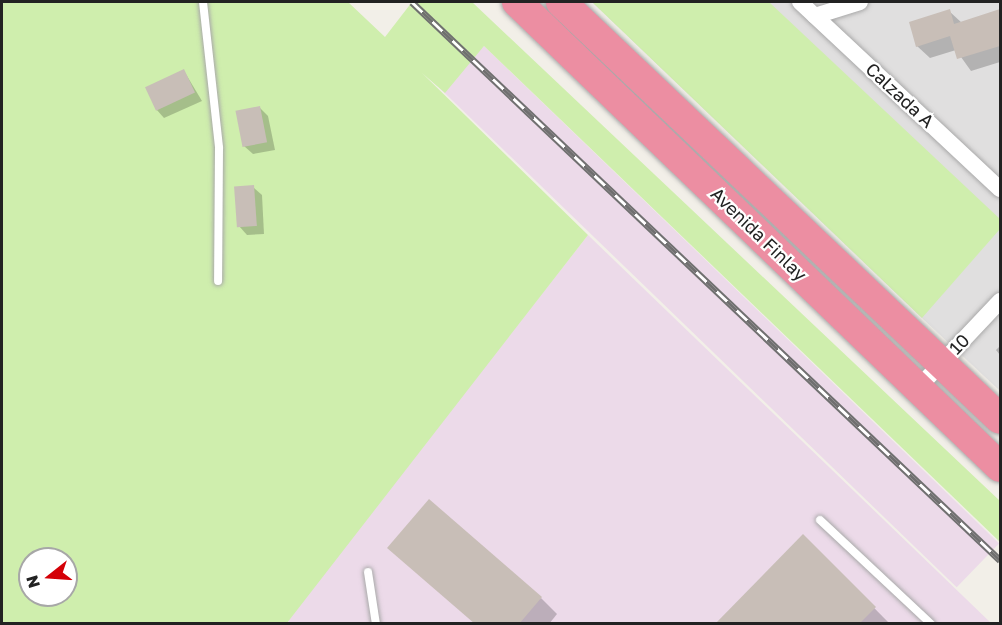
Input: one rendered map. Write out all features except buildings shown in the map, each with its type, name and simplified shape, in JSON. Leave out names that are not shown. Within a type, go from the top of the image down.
[{"type":"highway","name":"Avenida Finlay","points":[[517,2],[1000,467]]},
{"type":"highway","name":"Avenida Finlay","points":[[561,2],[1000,419]]},
{"type":"street","name":"Calzada A","points":[[800,2],[1000,189]]},
{"type":"street","points":[[815,16],[860,2]]},
{"type":"street","name":"10","points":[[918,388],[1000,301]]},
{"type":"lane","points":[[203,2],[219,148],[218,281]]},
{"type":"lane","points":[[820,520],[932,624]]},
{"type":"lane","points":[[368,572],[376,624]]},
{"type":"shaded area","points":[[592,2],[1000,2],[1000,391],[922,318]]},
{"type":"shaded area","points":[[484,46],[999,543],[957,587],[442,90]]},
{"type":"shaded area","points":[[588,235],[991,623],[291,624],[287,620]]},
{"type":"green space","points":[[2,2],[348,2],[385,37],[412,2],[472,2],[1000,501],[1000,542],[484,46],[445,93],[422,73],[588,235],[287,623],[2,623]]},
{"type":"green space","points":[[592,2],[769,2],[1000,219],[1000,229],[922,318]]},
{"type":"railway","points":[[412,2],[1000,560]]}]
